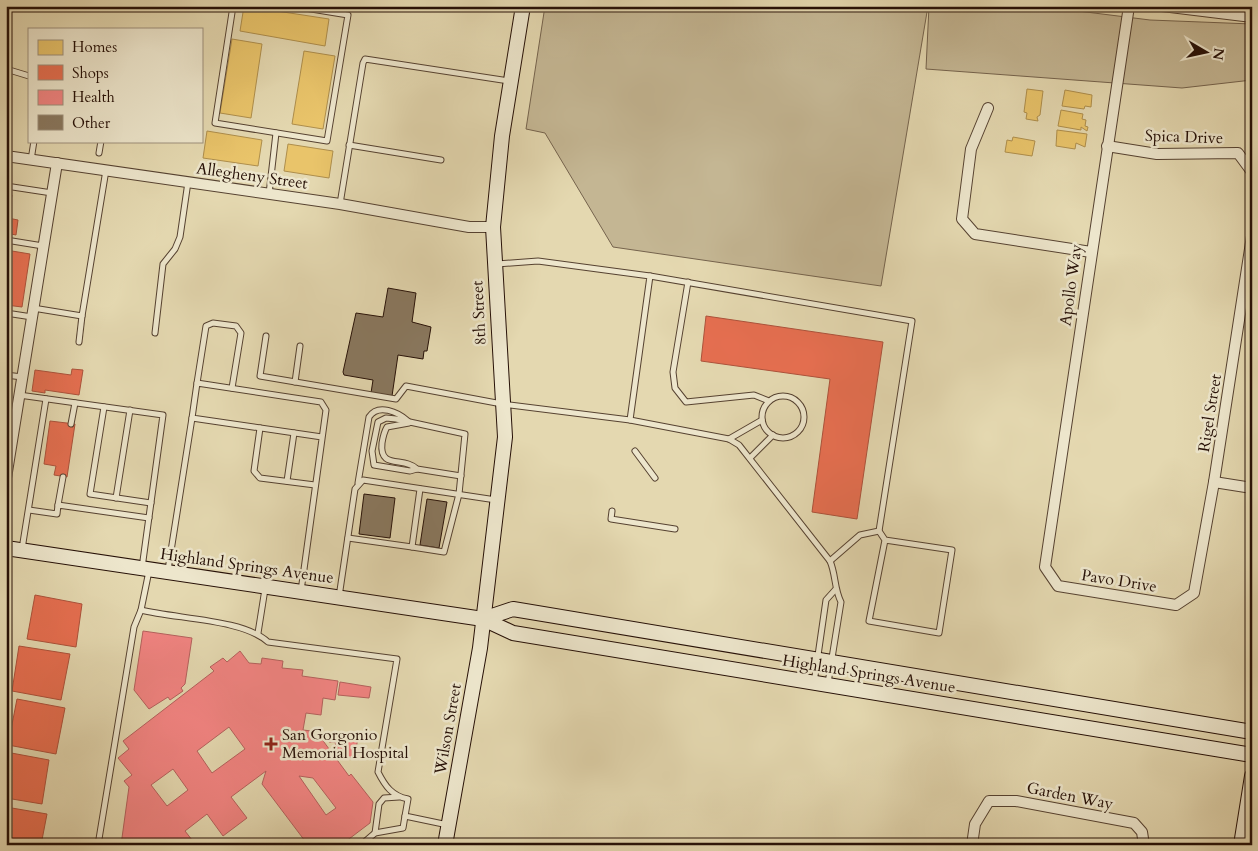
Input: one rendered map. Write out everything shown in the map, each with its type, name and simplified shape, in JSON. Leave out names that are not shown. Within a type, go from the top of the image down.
[{"type":"main road","name":"8th Street","points":[[483,619],[505,437],[492,227],[502,136],[523,6]]},
{"type":"main road","name":"Highland Springs Avenue","points":[[6,548],[483,619],[514,633],[1252,755]]},
{"type":"main road","name":"Highland Springs Avenue","points":[[483,619],[513,609],[1252,732]]},
{"type":"main road","name":"Wilson Street","points":[[445,845],[483,619]]},
{"type":"main road","points":[[1241,845],[1252,776]]},
{"type":"street","name":"Apollo Way","points":[[1045,567],[1129,6]]},
{"type":"street","points":[[1162,6],[1223,11],[1252,17]]},
{"type":"street","points":[[988,108],[971,149],[962,219],[976,234],[1091,252]]},
{"type":"street","name":"Spica Drive","points":[[1107,146],[1157,154],[1238,154],[1252,172]]},
{"type":"street","name":"Allegheny Street","points":[[6,156],[340,204],[469,227],[492,227]]},
{"type":"street","points":[[6,478],[57,163]]},
{"type":"street","name":"Rigel Street","points":[[1194,593],[1214,482],[1252,236]]},
{"type":"street","points":[[1214,482],[1252,488]]},
{"type":"street","name":"Pavo Drive","points":[[1045,567],[1058,586],[1176,606],[1194,593]]},
{"type":"street","name":"Garden Way","points":[[972,845],[975,824],[989,801],[1016,801],[1134,823],[1142,832],[1144,845]]},
{"type":"lane","points":[[233,6],[215,123],[327,141],[348,15],[293,6]]},
{"type":"lane","points":[[340,204],[362,63],[365,59],[512,81]]},
{"type":"lane","points":[[6,68],[28,76]]},
{"type":"lane","points":[[268,194],[276,133]]},
{"type":"lane","points":[[31,160],[34,142]]},
{"type":"lane","points":[[99,154],[101,142]]},
{"type":"lane","points":[[350,145],[441,160]]},
{"type":"lane","points":[[79,342],[106,170]]},
{"type":"lane","points":[[155,333],[163,264],[175,249],[180,237],[188,182]]},
{"type":"lane","points":[[6,186],[52,193]]},
{"type":"lane","points":[[6,240],[43,246]]},
{"type":"lane","points":[[494,265],[538,261],[650,276],[912,321],[879,531],[885,540],[869,621],[939,633],[952,550],[885,540]]},
{"type":"lane","points":[[630,420],[650,276]]},
{"type":"lane","points":[[688,282],[673,372],[675,388],[686,402],[754,395],[769,401]]},
{"type":"lane","points":[[6,313],[33,312],[82,316]]},
{"type":"lane","points":[[168,572],[206,326],[213,323],[236,326],[241,333],[232,388]]},
{"type":"lane","points":[[266,336],[260,376],[396,398],[406,386],[502,404],[630,420],[729,439],[739,445],[830,561],[835,574],[834,590],[841,602],[825,660],[814,683]]},
{"type":"lane","points":[[295,382],[300,346]]},
{"type":"lane","points":[[6,375],[22,378]]},
{"type":"lane","points":[[198,383],[321,402],[326,410],[301,592]]},
{"type":"lane","points":[[19,396],[163,415],[149,518],[141,610],[134,627],[98,845]]},
{"type":"lane","points":[[782,396],[795,400],[800,405],[804,418],[799,430],[787,437],[773,435],[764,426],[762,420],[762,413],[769,401],[782,396]]},
{"type":"lane","points":[[22,551],[46,399]]},
{"type":"lane","points":[[71,424],[75,403]]},
{"type":"lane","points":[[104,407],[90,494],[151,503]]},
{"type":"lane","points":[[116,498],[130,410]]},
{"type":"lane","points":[[339,598],[355,489],[358,483],[369,417],[376,410],[394,411],[410,423]]},
{"type":"lane","points":[[192,418],[322,437]]},
{"type":"lane","points":[[348,538],[444,552],[459,494],[461,476],[464,434],[462,431],[386,418],[378,422],[374,435],[372,461],[379,467],[410,471],[416,469],[461,476]]},
{"type":"lane","points":[[729,439],[762,420]]},
{"type":"lane","points":[[410,423],[387,427],[383,438],[382,453],[388,460],[414,466],[416,469]]},
{"type":"lane","points":[[260,428],[254,471],[260,478],[315,485]]},
{"type":"lane","points":[[287,481],[294,433]]},
{"type":"lane","points":[[750,458],[773,435]]},
{"type":"lane","points":[[635,451],[655,478]]},
{"type":"lane","points":[[29,510],[57,514],[63,476]]},
{"type":"lane","points":[[358,483],[363,480],[497,500]]},
{"type":"lane","points":[[412,547],[420,488]]},
{"type":"lane","points":[[58,505],[149,518]]},
{"type":"lane","points":[[612,512],[611,519],[675,529]]},
{"type":"lane","points":[[830,561],[860,535],[879,531]]},
{"type":"lane","points":[[258,632],[265,587]]},
{"type":"lane","points":[[828,685],[825,660],[826,600],[834,590]]},
{"type":"lane","points":[[141,610],[258,632],[268,642],[397,659],[378,772],[386,787],[399,797]]},
{"type":"lane","points":[[361,845],[375,833],[403,828],[408,799],[399,797],[384,798],[379,804],[375,833]]},
{"type":"lane","points":[[405,816],[449,825]]},
{"type":"shaded area","points":[[545,6],[928,6],[881,286],[613,247],[545,133],[526,129]]},
{"type":"shaded area","points":[[929,6],[1038,6],[1150,20],[1252,24],[1252,80],[1182,88],[926,69]]},
{"type":"building: Homes","points":[[244,6],[329,19],[325,46],[240,31]]},
{"type":"building: Homes","points":[[232,39],[262,44],[251,118],[220,113]]},
{"type":"building: Homes","points":[[304,51],[335,56],[323,129],[292,124]]},
{"type":"building: Homes","points":[[1027,89],[1043,91],[1040,115],[1037,117],[1038,121],[1026,119],[1027,113],[1024,112]]},
{"type":"building: Homes","points":[[1065,90],[1092,95],[1091,107],[1085,106],[1084,109],[1062,106]]},
{"type":"building: Homes","points":[[1061,110],[1083,114],[1082,119],[1086,120],[1085,126],[1088,127],[1087,131],[1081,127],[1081,130],[1058,126]]},
{"type":"building: Homes","points":[[1057,130],[1087,134],[1085,147],[1076,143],[1075,149],[1056,146]]},
{"type":"building: Homes","points":[[207,131],[262,140],[258,166],[203,158]]},
{"type":"building: Homes","points":[[1013,137],[1035,141],[1032,156],[1005,152],[1007,140],[1012,141]]},
{"type":"building: Homes","points":[[288,144],[333,151],[329,178],[284,171]]},
{"type":"building: Shops","points":[[6,194],[12,195],[8,218],[18,220],[16,235],[6,233]]},
{"type":"building: Shops","points":[[6,250],[30,254],[22,307],[6,305]]},
{"type":"building: Shops","points":[[706,316],[883,342],[857,519],[812,512],[830,379],[701,361]]},
{"type":"building: Shops","points":[[72,369],[83,370],[79,395],[45,390],[45,393],[32,391],[35,370],[71,375]]},
{"type":"building: Shops","points":[[50,421],[75,424],[67,477],[54,475],[56,466],[44,464]]},
{"type":"building: Shops","points":[[35,595],[82,604],[76,647],[27,639]]},
{"type":"building: Shops","points":[[19,646],[70,654],[61,700],[12,691]]},
{"type":"building: Shops","points":[[17,699],[65,708],[56,754],[8,745]]},
{"type":"building: Shops","points":[[6,752],[49,760],[42,804],[6,798]]},
{"type":"building: Shops","points":[[6,807],[47,814],[41,845],[6,845]]},
{"type":"building: Health","points":[[143,631],[192,638],[185,684],[181,688],[183,691],[170,700],[168,697],[149,709],[134,690]]},
{"type":"building: Health","points":[[240,651],[249,663],[261,664],[262,658],[283,661],[282,668],[303,670],[302,676],[338,681],[335,700],[323,698],[321,715],[306,713],[303,730],[320,732],[321,738],[349,776],[351,774],[373,802],[370,823],[341,845],[308,845],[262,784],[266,771],[231,797],[247,818],[223,836],[207,814],[185,831],[196,845],[121,845],[129,787],[124,781],[132,775],[118,758],[129,749],[123,741],[214,671],[210,667],[223,658],[227,662]],"holes":[[[229,727],[245,749],[212,773],[197,751]],[[173,769],[188,790],[167,806],[151,785]],[[299,776],[313,778],[336,808],[326,815]]]},
{"type":"building: Health","points":[[340,682],[371,687],[369,698],[338,695]]},
{"type":"building: Health","points":[[330,733],[358,736],[355,758],[340,756],[341,751],[337,750],[335,742],[329,742]]},
{"type":"building: Other","points":[[388,288],[416,293],[412,322],[431,327],[427,351],[424,351],[423,359],[398,355],[392,396],[371,393],[373,380],[344,375],[343,372],[356,313],[383,317]]},
{"type":"building: Other","points":[[364,494],[395,498],[390,538],[359,534]]},
{"type":"building: Other","points":[[427,499],[447,502],[439,548],[420,545]]},
{"type":"place","name":"San Gorgonio Memorial Hospital","points":[[271,744]]}]
